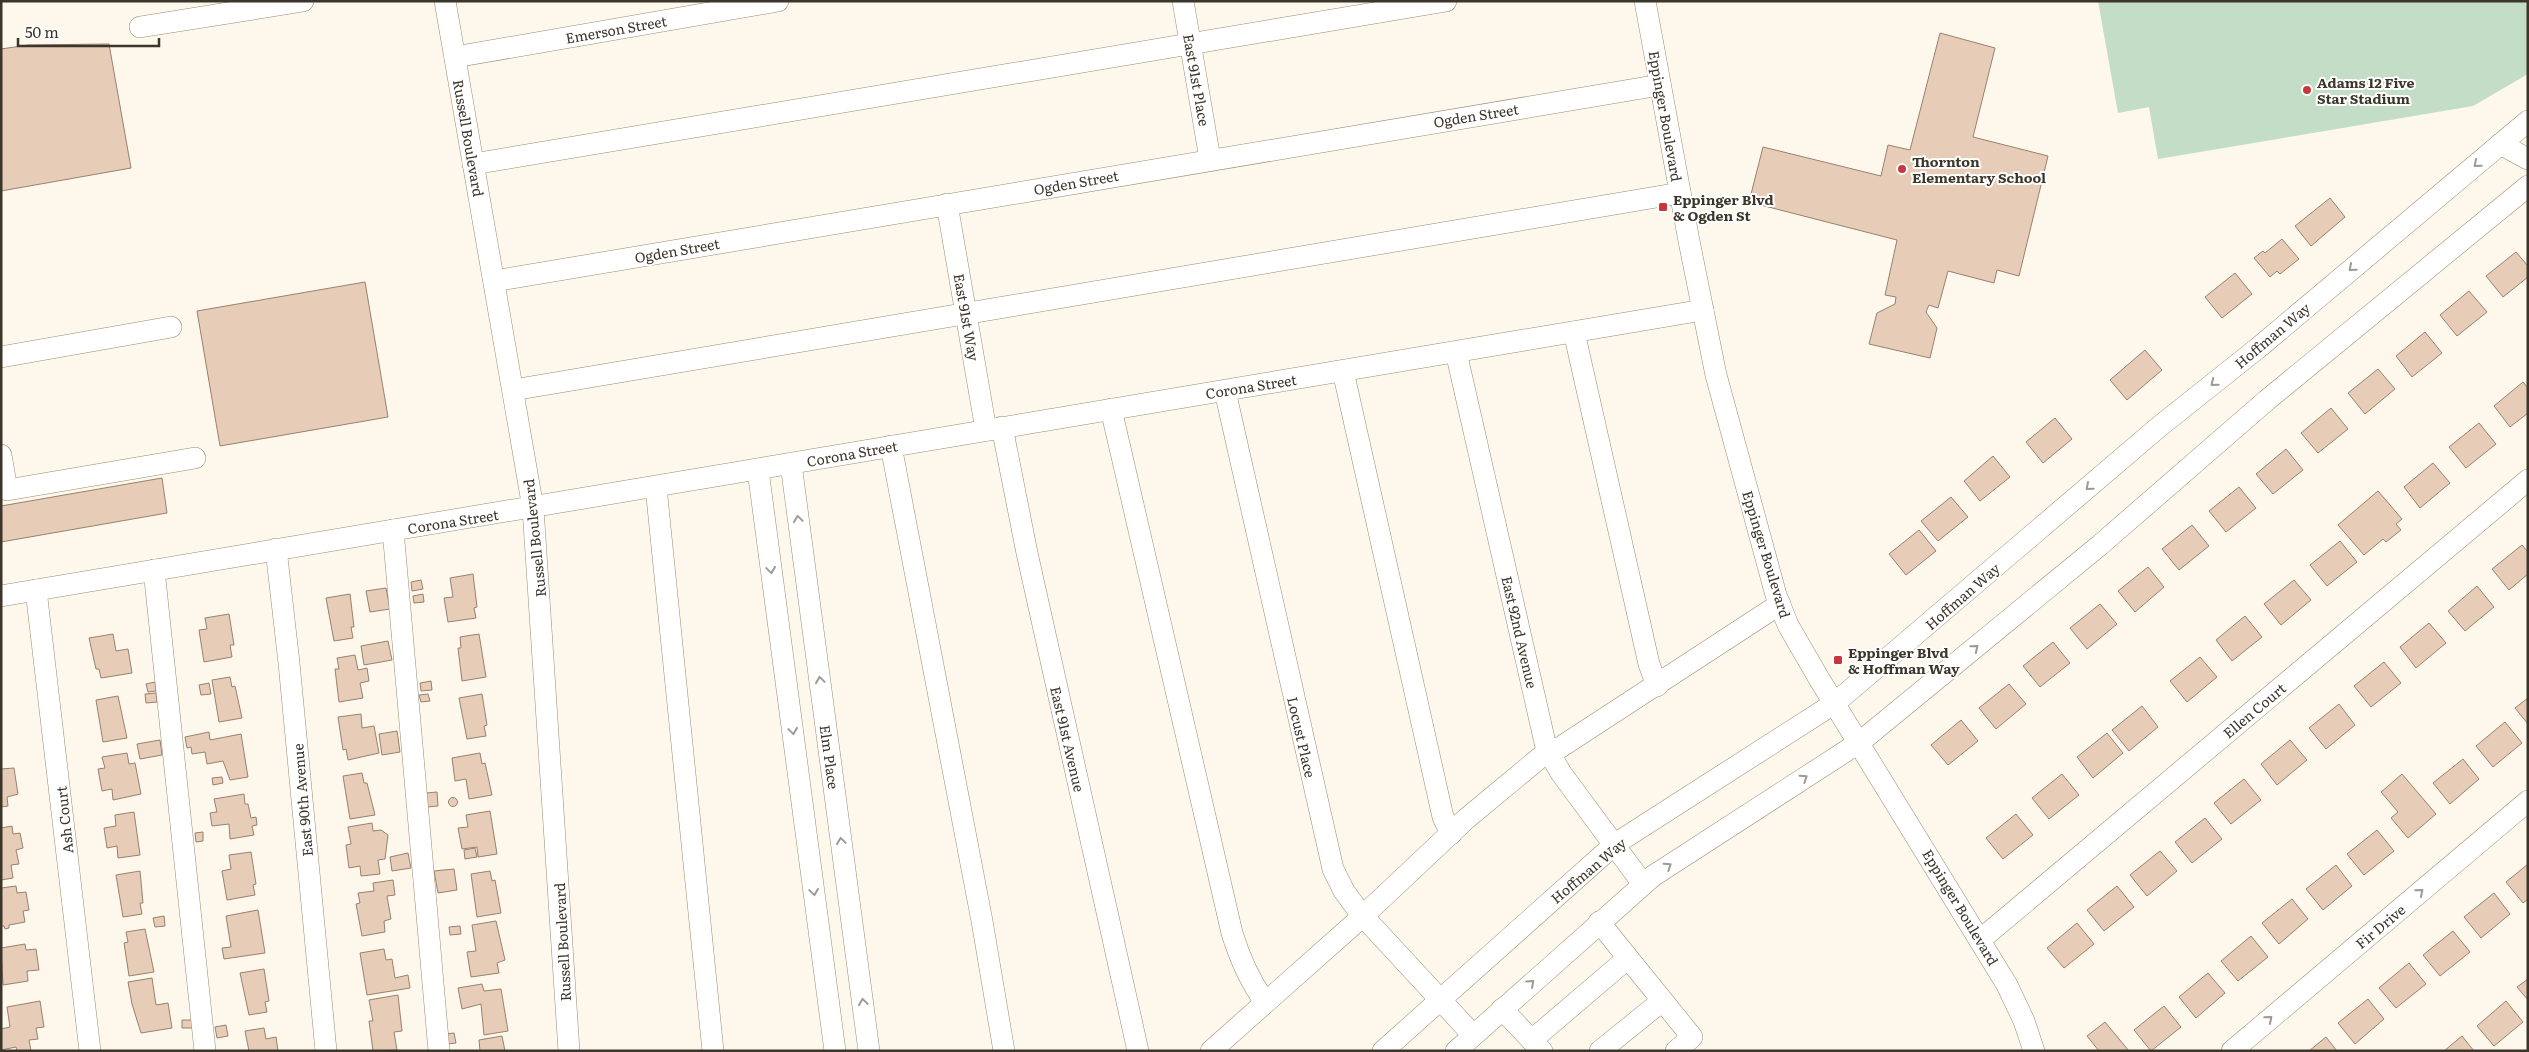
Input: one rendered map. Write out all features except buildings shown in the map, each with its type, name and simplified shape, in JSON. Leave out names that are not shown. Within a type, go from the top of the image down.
[{"type":"street","points":[[140,27],[303,1]]},
{"type":"street","name":"Russell Boulevard","points":[[445,1],[533,508],[569,1051]]},
{"type":"street","name":"Emerson Street","points":[[455,57],[778,1]]},
{"type":"street","name":"East 91st Place","points":[[1183,1],[1210,159]]},
{"type":"street","points":[[473,164],[1446,1]]},
{"type":"street","name":"Eppinger Boulevard","points":[[1645,1],[1680,193],[1716,374],[1780,604],[1788,625],[2008,985],[2024,1021],[2034,1051]]},
{"type":"street","name":"Ogden Street","points":[[494,281],[1210,159],[1660,85]]},
{"type":"street","name":"Hoffman Way","points":[[1383,1051],[1615,844],[1835,703],[2160,426],[2258,348],[2528,121]]},
{"type":"street","points":[[2500,144],[2528,159]]},
{"type":"street","points":[[1456,1051],[1643,884],[1860,742],[2100,545],[2274,394],[2528,186]]},
{"type":"street","points":[[512,390],[1680,193]]},
{"type":"street","name":"East 91st Way","points":[[947,204],[966,314],[994,428]]},
{"type":"street","name":"Corona Street","points":[[1,596],[1703,310]]},
{"type":"street","points":[[1,357],[171,327]]},
{"type":"street","points":[[1574,332],[1648,664],[1657,686]]},
{"type":"street","name":"East 92nd Avenue","points":[[1456,352],[1549,753],[1561,773],[1643,884]]},
{"type":"street","points":[[1343,371],[1441,807],[1451,834]]},
{"type":"street","name":"Locust Place","points":[[1225,391],[1329,856],[1344,891],[1363,916],[1473,1035]]},
{"type":"street","points":[[1111,409],[1232,933],[1242,966],[1250,982],[1265,1002]]},
{"type":"street","name":"East 91st Avenue","points":[[994,428],[1027,553],[1138,1051]]},
{"type":"street","points":[[891,446],[982,921],[1004,1051]]},
{"type":"street","points":[[1,455],[4,491],[195,458]]},
{"type":"street","name":"Elm Place","points":[[791,464],[870,1051]]},
{"type":"street","points":[[758,470],[835,1051]]},
{"type":"street","name":"Ellen Court","points":[[1980,940],[2528,480]]},
{"type":"street","points":[[656,487],[713,1051]]},
{"type":"street","points":[[393,530],[439,1051]]},
{"type":"street","name":"East 90th Avenue","points":[[276,549],[289,663],[326,1051]]},
{"type":"street","points":[[154,570],[205,1051]]},
{"type":"street","name":"Ash Court","points":[[36,590],[90,1051]]},
{"type":"street","points":[[1211,1051],[1363,916],[1451,834],[1549,753],[1657,686],[1780,604]]},
{"type":"street","name":"Fir Drive","points":[[2232,1051],[2528,801]]},
{"type":"street","points":[[1599,922],[1692,1037],[1676,1051]]},
{"type":"street","points":[[1502,1009],[1537,1045],[1628,958]]},
{"type":"street","points":[[1600,1051],[1662,1001]]},
{"type":"green space","name":"Adams 12 Five Star Stadium","points":[[2098,1],[2528,1],[2528,74],[2473,106],[2158,159],[2149,107],[2118,113]]},
{"type":"place","name":"Adams 12 Five Star Stadium","points":[[2307,90]]},
{"type":"place","name":"Thornton Elementary School","points":[[1902,169]]},
{"type":"place","name":"Eppinger Blvd & Ogden St","points":[[1663,207]]},
{"type":"place","name":"Eppinger Blvd & Hoffman Way","points":[[1838,660]]}]
